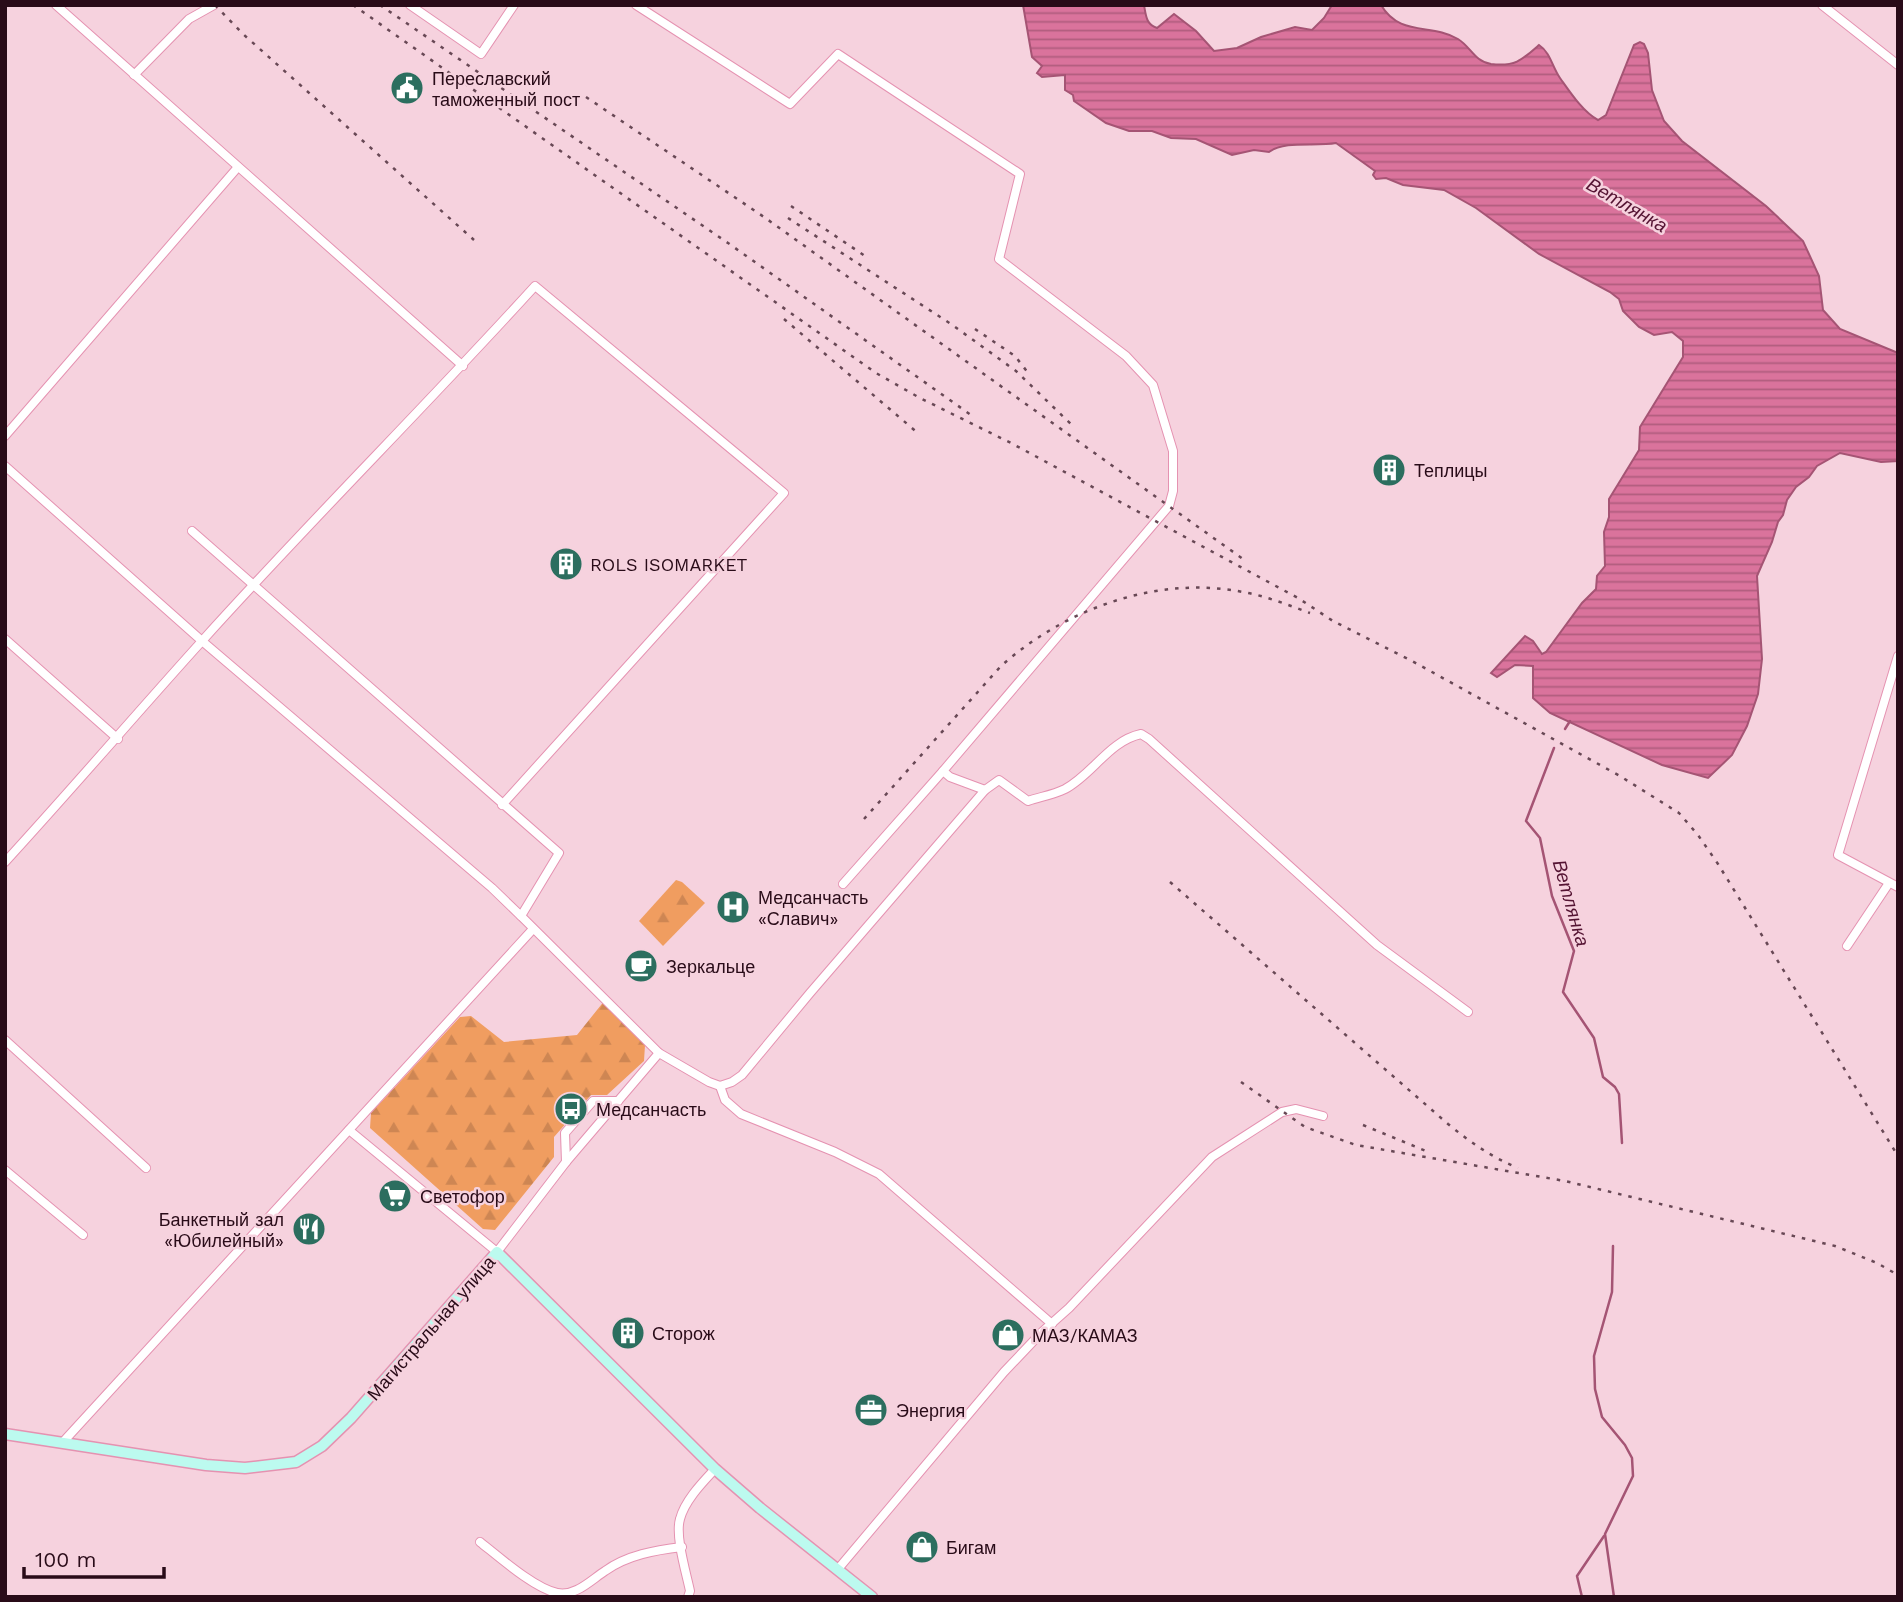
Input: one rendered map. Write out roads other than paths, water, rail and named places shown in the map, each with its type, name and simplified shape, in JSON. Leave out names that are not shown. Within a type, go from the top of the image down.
[{"type":"main road","name":"Магистральная улица","points":[[5,1434],[232,1467],[296,1462],[323,1446],[351,1418],[497,1252],[715,1469],[872,1597]]},
{"type":"street","points":[[55,5],[463,366]]},
{"type":"street","points":[[134,75],[189,19],[214,5]]},
{"type":"street","points":[[410,5],[481,54],[514,5]]},
{"type":"street","points":[[636,5],[790,104],[838,54],[1020,174],[999,259],[1126,356],[1153,385],[1173,451],[1173,491],[1169,506],[843,884]]},
{"type":"street","points":[[1822,5],[1898,65]]},
{"type":"street","points":[[5,436],[238,167]]},
{"type":"street","points":[[5,862],[118,739],[202,641],[463,366],[535,286],[784,493],[502,806]]},
{"type":"street","points":[[5,466],[202,641],[492,888],[659,1053],[709,1083],[720,1086],[742,1075],[985,790],[999,780],[1028,801],[1065,789],[1085,775],[1121,741],[1141,734],[1149,738],[1377,945],[1468,1012]]},
{"type":"street","points":[[192,531],[255,584],[502,806],[559,853],[521,916]]},
{"type":"street","points":[[5,639],[118,739]]},
{"type":"street","points":[[1898,656],[1838,855],[1898,887]]},
{"type":"street","points":[[943,771],[950,777],[985,790]]},
{"type":"street","points":[[1847,946],[1889,883]]},
{"type":"street","points":[[63,1442],[533,929]]},
{"type":"street","points":[[5,1040],[146,1168]]},
{"type":"street","points":[[349,1130],[497,1252],[566,1162],[659,1053]]},
{"type":"street","points":[[720,1086],[725,1100],[741,1114],[835,1152],[879,1174],[1052,1324]]},
{"type":"street","points":[[566,1162],[565,1133],[593,1101],[618,1101]]},
{"type":"street","points":[[838,1569],[1004,1372],[1212,1157],[1282,1112],[1296,1109],[1323,1116]]},
{"type":"street","points":[[5,1170],[82,1235]]},
{"type":"street","points":[[688,1597],[690,1591],[678,1529],[680,1517],[701,1484],[715,1469]]},
{"type":"street","points":[[480,1542],[517,1570],[558,1593],[584,1587],[618,1562],[655,1550],[682,1546]]},
{"type":"water","points":[[1023,5],[1144,5],[1147,19],[1153,26],[1157,28],[1174,14],[1196,31],[1214,51],[1237,48],[1261,37],[1295,27],[1312,30],[1332,5],[1381,5],[1397,22],[1448,34],[1462,42],[1480,60],[1491,64],[1518,61],[1539,45],[1572,95],[1598,120],[1606,115],[1634,45],[1640,42],[1644,44],[1648,53],[1652,90],[1664,121],[1682,141],[1766,206],[1803,241],[1819,276],[1823,310],[1840,329],[1898,353],[1898,461],[1881,462],[1840,453],[1817,466],[1787,500],[1757,576],[1762,659],[1758,694],[1747,726],[1732,755],[1708,778],[1662,765],[1550,713],[1533,698],[1533,666],[1515,665],[1497,677],[1491,673],[1525,636],[1533,641],[1542,654],[1546,652],[1582,603],[1596,589],[1597,576],[1605,566],[1604,532],[1609,517],[1609,499],[1639,450],[1640,427],[1683,357],[1683,341],[1672,332],[1654,335],[1639,327],[1623,311],[1619,299],[1610,292],[1539,254],[1476,208],[1444,190],[1403,185],[1386,178],[1376,179],[1373,175],[1375,171],[1336,143],[1292,145],[1269,152],[1254,150],[1232,155],[1196,139],[1171,138],[1152,131],[1129,131],[1106,123],[1074,101],[1073,95],[1065,90],[1065,75],[1042,77],[1037,73],[1042,66],[1032,57]]},
{"type":"waterway","name":"Ветлянка","points":[[1565,729],[1570,721]]},
{"type":"waterway","name":"Ветлянка","points":[[1554,748],[1526,821],[1540,838],[1552,896],[1574,951],[1563,992],[1594,1038],[1603,1077],[1619,1094],[1622,1143]]},
{"type":"waterway","name":"Ветлянка","points":[[1613,1246],[1612,1292],[1594,1356],[1595,1389],[1602,1417],[1632,1458],[1633,1476],[1605,1534],[1614,1597]]},
{"type":"waterway","points":[[1582,1597],[1577,1576],[1604,1536]]},
{"type":"railway","points":[[215,5],[243,34],[474,240]]},
{"type":"railway","points":[[353,5],[876,373],[1298,598],[1333,621],[1412,661],[1620,776],[1679,813],[1718,864],[1898,1156]]},
{"type":"railway","points":[[380,5],[728,243],[971,415]]},
{"type":"railway","points":[[586,97],[764,217],[1243,559]]},
{"type":"railway","points":[[791,206],[865,256]]},
{"type":"railway","points":[[788,218],[951,324],[1016,371],[1074,427]]},
{"type":"railway","points":[[784,319],[919,434]]},
{"type":"railway","points":[[975,329],[1015,356],[1029,374]]},
{"type":"railway","points":[[864,819],[1001,666],[1026,646],[1083,613],[1114,601],[1178,588],[1243,592],[1310,613]]},
{"type":"railway","points":[[1170,882],[1448,1124],[1481,1149],[1518,1168]]},
{"type":"railway","points":[[1241,1082],[1305,1127],[1356,1145],[1565,1181],[1835,1246],[1877,1263],[1898,1275]]},
{"type":"railway","points":[[1363,1125],[1426,1151]]},
{"type":"place","name":"Переславский таможенный пост","points":[[407,88]]},
{"type":"place","name":"Теплицы","points":[[1389,470]]},
{"type":"place","name":"ROLS ISOMARKET","points":[[566,564]]},
{"type":"place","name":"Медсанчасть «Славич»","points":[[733,907]]},
{"type":"place","name":"Зеркальце","points":[[641,966]]},
{"type":"place","name":"Медсанчасть","points":[[571,1109]]},
{"type":"place","name":"Светофор","points":[[395,1196]]},
{"type":"place","name":"Банкетный зал «Юбилейный»","points":[[309,1229]]},
{"type":"place","name":"Сторож","points":[[628,1333]]},
{"type":"place","name":"МАЗ/КАМАЗ","points":[[1008,1335]]},
{"type":"place","name":"Энергия","points":[[871,1410]]},
{"type":"place","name":"Бигам","points":[[922,1547]]}]
